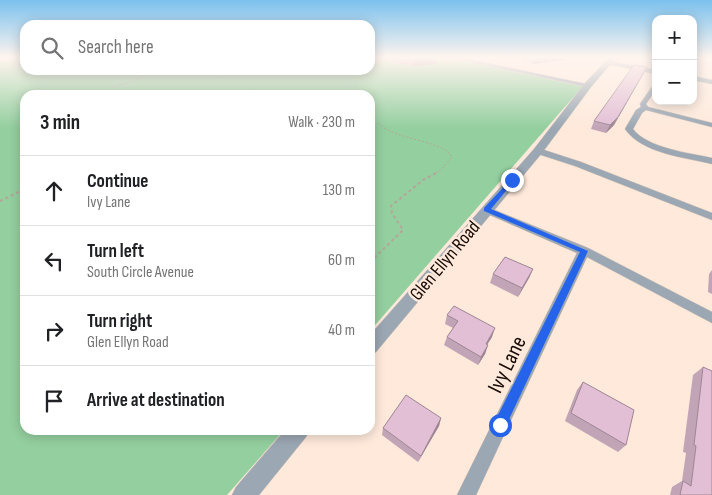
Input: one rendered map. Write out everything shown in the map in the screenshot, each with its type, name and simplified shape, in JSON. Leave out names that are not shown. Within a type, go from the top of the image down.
[{"type":"street","points":[[573,81],[588,84]]},
{"type":"street","name":"Glen Ellyn Road","points":[[375,341],[538,151],[591,81]]},
{"type":"street","points":[[645,108],[643,104],[652,89]]},
{"type":"street","points":[[712,125],[645,108],[639,112],[629,129],[636,138],[650,144],[712,161]]},
{"type":"street","points":[[538,151],[578,164],[712,217]]},
{"type":"street","points":[[486,210],[584,251],[712,318]]},
{"type":"street","name":"Ivy Lane","points":[[466,495],[584,251]]},
{"type":"street","points":[[244,495],[295,435]]},
{"type":"path","points":[[112,87],[132,81]]},
{"type":"path","points":[[375,257],[404,230],[390,212],[394,202],[423,180],[441,170],[452,157],[443,146],[413,140],[385,130],[378,123]]},
{"type":"path","points":[[0,201],[20,191]]},
{"type":"green space","points":[[0,81],[564,81],[584,85],[375,325],[375,90],[20,90],[20,435],[280,435],[227,495],[0,495]]},
{"type":"building","points":[[622,81],[639,81],[618,117],[610,125],[594,121]]},
{"type":"building","points":[[505,257],[533,269],[522,288],[493,274]]},
{"type":"building","points":[[454,306],[495,328],[481,357],[447,337],[458,321],[447,315]]},
{"type":"building","points":[[703,367],[712,371],[712,495],[680,495],[683,481],[691,486]]},
{"type":"building","points":[[583,382],[634,410],[626,445],[571,413]]},
{"type":"building","points":[[406,395],[441,418],[421,456],[383,428]]},
{"type":"route","points":[[500,425],[584,251],[533,228],[486,210],[512,180]]}]
